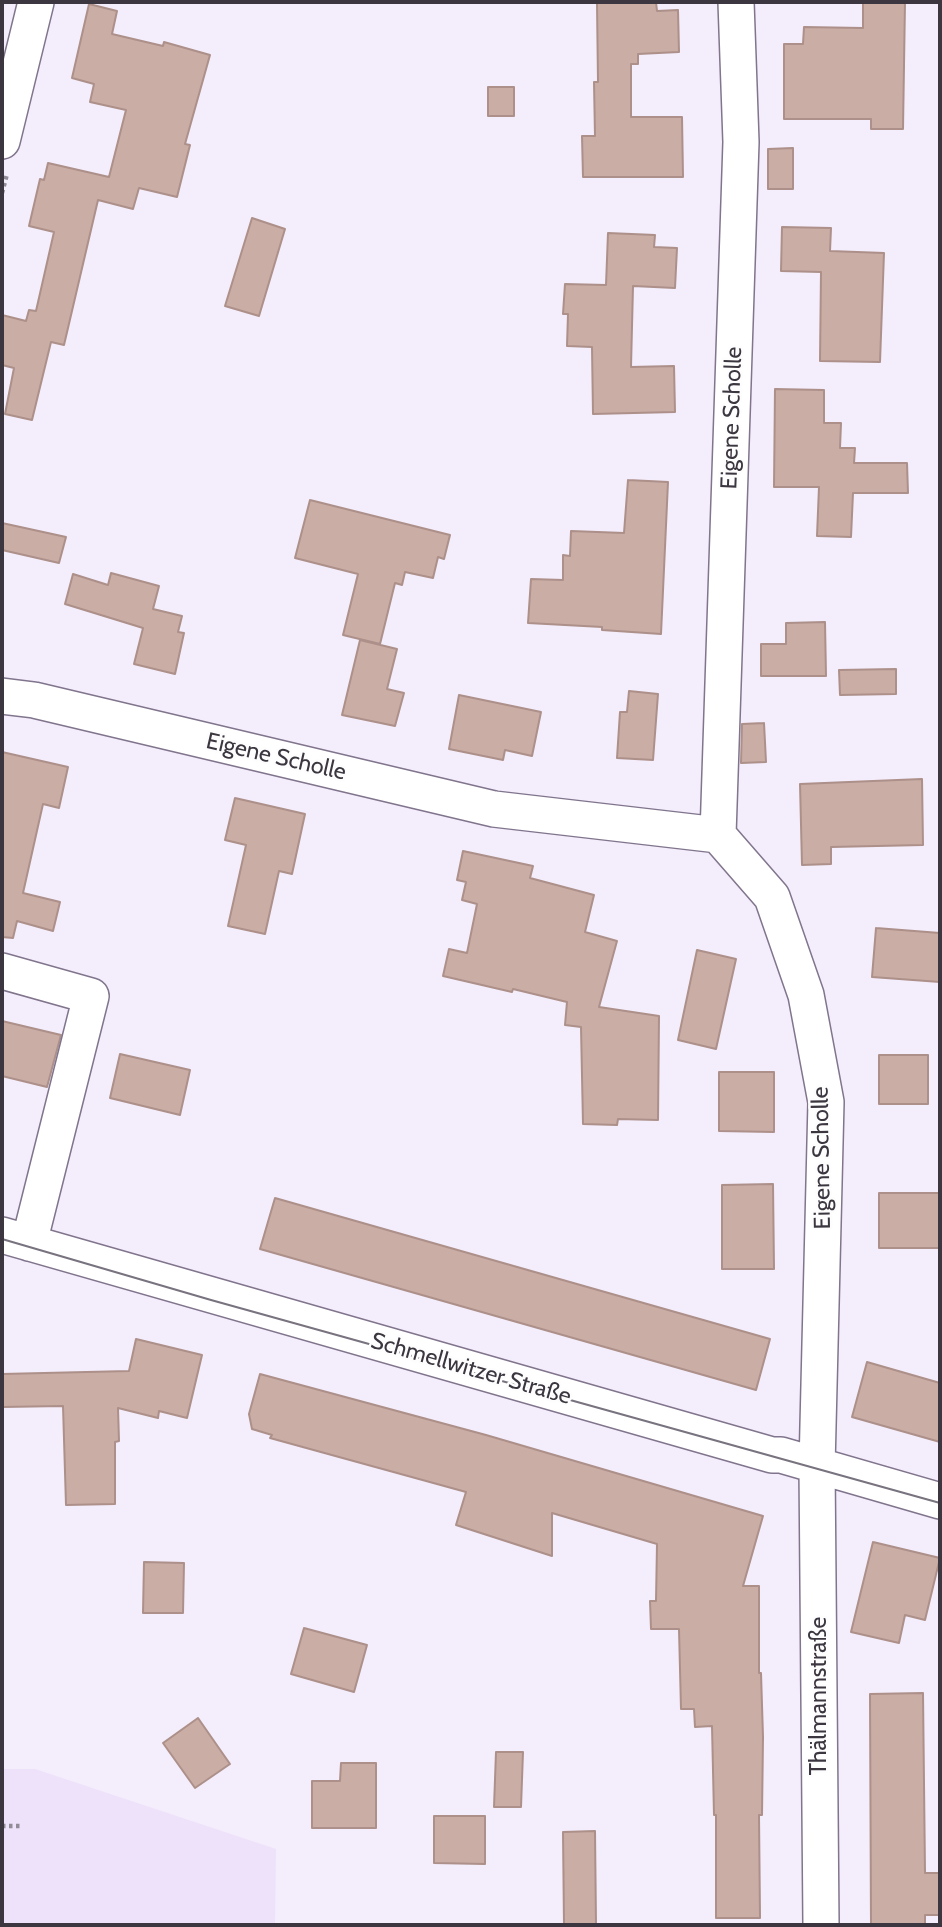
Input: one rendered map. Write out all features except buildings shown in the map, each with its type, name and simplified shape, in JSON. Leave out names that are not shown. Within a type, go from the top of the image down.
[{"type":"street","points":[[2,141],[36,2]]},
{"type":"street","name":"Eigene Scholle","points":[[718,835],[741,152],[736,2]]},
{"type":"street","name":"Eigene Scholle","points":[[2,696],[34,700],[494,808],[718,835],[772,897],[806,995],[826,1102],[817,1466]]},
{"type":"street","points":[[2,971],[91,996],[15,1239]]},
{"type":"street","name":"Schmellwitzer Straße","points":[[15,1239],[940,1501]]},
{"type":"street","name":"Thälmannstraße","points":[[817,1466],[821,1925]]},
{"type":"path","points":[[2,1826],[20,1826]]},
{"type":"shaded area","points":[[2,1769],[35,1769],[276,1849],[275,1925],[2,1925]]},
{"type":"tram line","points":[[2,1239],[940,1503]]}]
